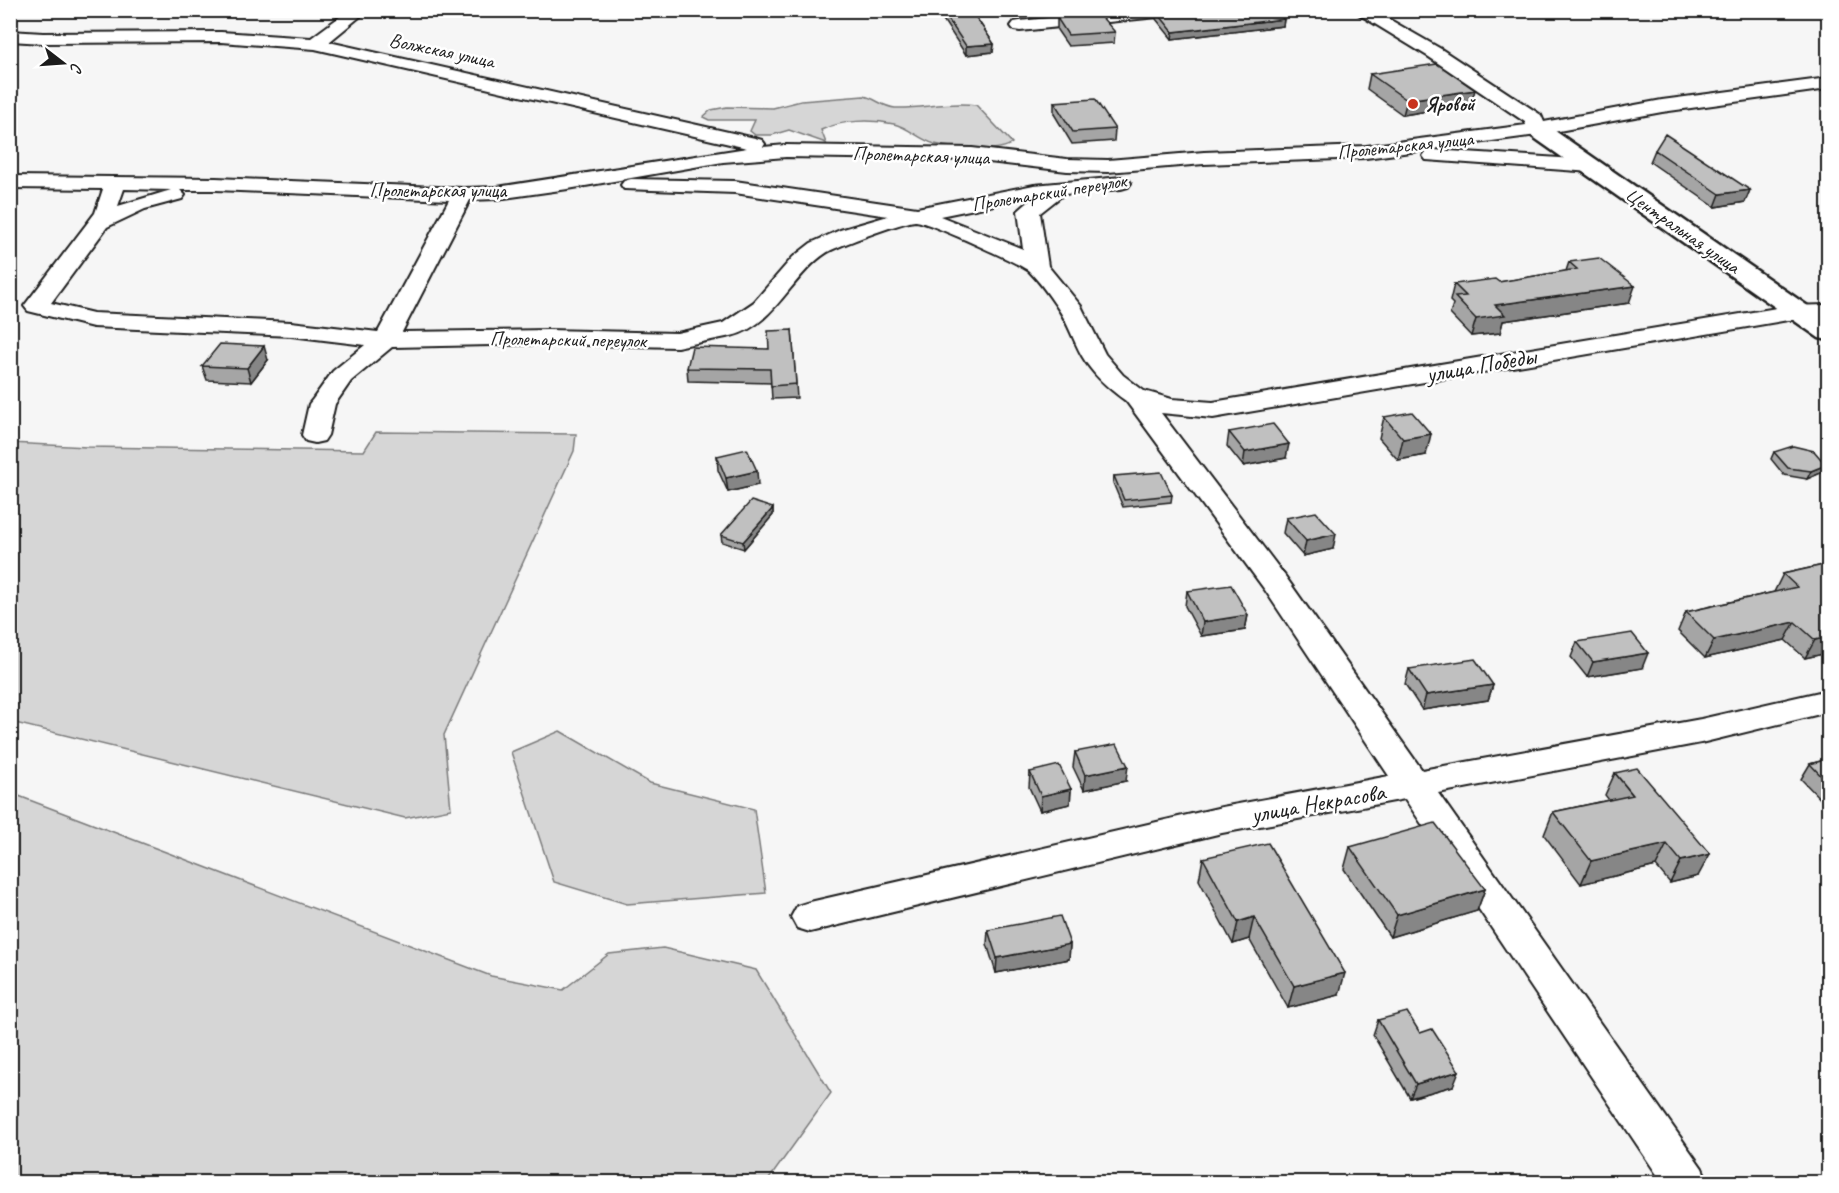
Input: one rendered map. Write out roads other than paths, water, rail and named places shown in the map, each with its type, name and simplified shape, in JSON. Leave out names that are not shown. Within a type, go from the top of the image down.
[{"type":"street","points":[[315,44],[360,10]]},
{"type":"street","points":[[1020,26],[1177,10]]},
{"type":"street","points":[[1360,10],[1435,53],[1534,119],[1537,129]]},
{"type":"street","name":"Волжская улица","points":[[10,36],[43,38],[221,37],[315,44],[786,151]]},
{"type":"street","name":"Пролетарская улица","points":[[10,182],[216,184],[463,194],[497,193],[723,156],[786,151],[972,154],[1067,165],[1098,166],[1204,158],[1366,152],[1537,129],[1662,106],[1828,83]]},
{"type":"street","name":"Центральная улица","points":[[1537,129],[1828,332]]},
{"type":"street","points":[[1366,152],[1591,166]]},
{"type":"street","name":"Пролетарский переулок","points":[[10,306],[36,306],[93,320],[291,329],[386,340],[548,337],[677,340],[731,328],[762,307],[801,262],[819,248],[848,236],[916,214],[1034,191],[1124,183],[1204,158]]},
{"type":"street","points":[[568,183],[735,187],[916,214],[1021,256],[1037,267],[1069,306],[1094,356],[1114,380],[1135,396],[1275,583],[1687,1182]]},
{"type":"street","points":[[36,306],[105,214],[115,184]]},
{"type":"street","points":[[99,222],[138,205],[216,184]]},
{"type":"street","points":[[1037,267],[1029,211],[1058,189]]},
{"type":"street","points":[[315,435],[322,404],[342,376],[386,340],[463,194]]},
{"type":"street","name":"улица Победы","points":[[1135,396],[1169,407],[1213,410],[1788,313],[1828,312]]},
{"type":"street","name":"улица Некрасова","points":[[810,916],[1222,820],[1701,731],[1828,701]]},
{"type":"place","name":"Яровой","points":[[1413,104]]}]
